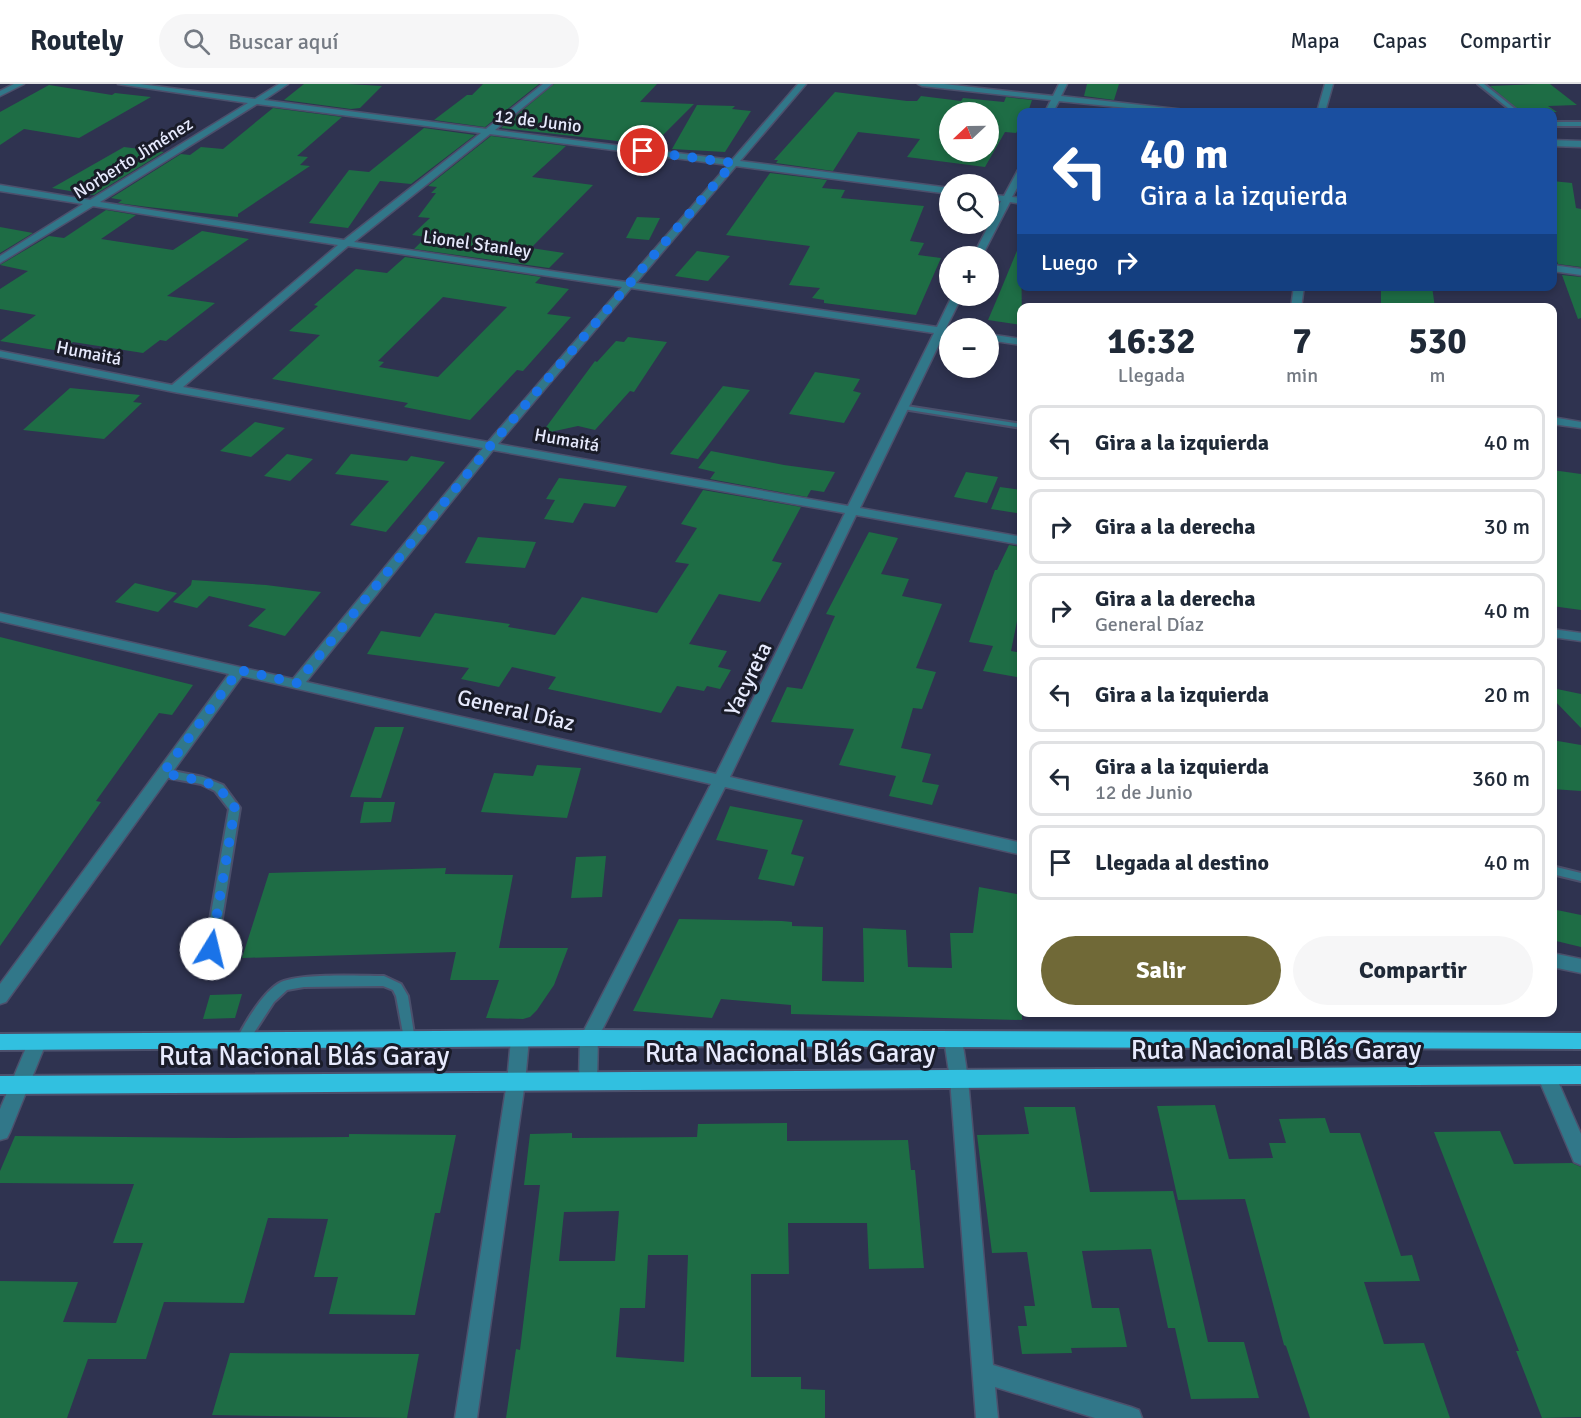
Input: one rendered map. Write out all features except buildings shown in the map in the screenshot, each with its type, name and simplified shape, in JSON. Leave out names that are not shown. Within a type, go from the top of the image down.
[{"type":"highway","name":"Ruta Nacional Blás Garay","points":[[0,1042],[589,1038],[1581,1041]]},
{"type":"highway","name":"Ruta Nacional Blás Garay","points":[[10,1085],[1581,1075]]},
{"type":"street","points":[[0,94],[20,84]]},
{"type":"street","name":"12 de Junio","points":[[122,84],[939,191]]},
{"type":"street","name":"Norberto Jiménez","points":[[0,260],[284,84]]},
{"type":"street","points":[[174,388],[346,243],[548,84]]},
{"type":"street","points":[[297,683],[491,445],[802,84]]},
{"type":"street","points":[[922,84],[1148,108]]},
{"type":"street","points":[[1051,108],[1064,84]]},
{"type":"street","points":[[1323,108],[1329,84]]},
{"type":"street","points":[[1557,143],[1581,144]]},
{"type":"street","points":[[982,246],[1017,180]]},
{"type":"street","name":"Lionel Stanley","points":[[0,188],[346,243],[939,330]]},
{"type":"street","points":[[999,198],[1017,200]]},
{"type":"street","points":[[1557,269],[1581,272]]},
{"type":"street","points":[[999,339],[1017,341]]},
{"type":"street","name":"Yacyreta","points":[[588,1081],[589,1038],[721,780],[903,407],[939,340]]},
{"type":"street","name":"Humaitá","points":[[0,354],[174,388],[1017,540]]},
{"type":"street","points":[[1557,421],[1581,425]]},
{"type":"street","name":"General Díaz","points":[[0,617],[1017,848]]},
{"type":"street","points":[[1557,634],[1581,637]]},
{"type":"street","points":[[0,997],[239,670]]},
{"type":"street","points":[[1557,961],[1581,966]]},
{"type":"street","points":[[466,1418],[516,1082],[520,1039]]},
{"type":"street","points":[[953,1039],[959,1079],[987,1418]]},
{"type":"street","points":[[0,1132],[10,1085],[37,1042]]},
{"type":"street","points":[[1546,1075],[1581,1156]]},
{"type":"street","points":[[983,1373],[1131,1418]]},
{"type":"lane","points":[[1481,84],[1511,108]]},
{"type":"lane","points":[[1557,124],[1581,124]]},
{"type":"lane","points":[[903,407],[1017,425]]},
{"type":"lane","points":[[163,773],[203,781],[219,788],[235,808],[211,949]]},
{"type":"lane","points":[[1557,871],[1581,877]]},
{"type":"lane","points":[[242,1041],[270,998],[284,986],[304,982],[384,981],[397,987],[402,996],[409,1040]]},
{"type":"route","points":[[211,949],[235,808],[219,788],[203,781],[163,773],[239,670],[297,683],[491,445],[733,163],[643,151]]}]
